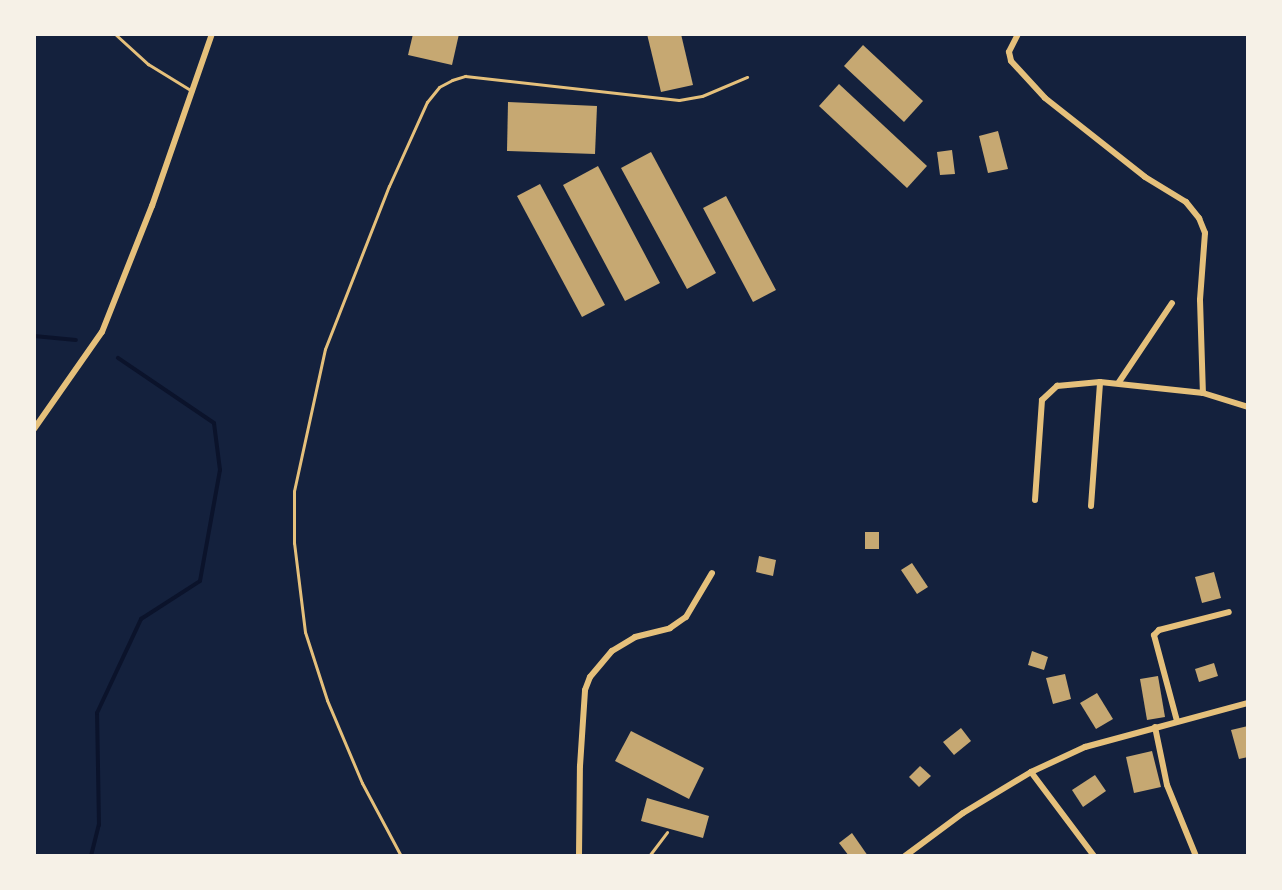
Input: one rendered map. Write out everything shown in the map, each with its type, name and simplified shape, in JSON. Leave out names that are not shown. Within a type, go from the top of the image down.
[{"type":"street","points":[[34,429],[102,332],[152,206],[212,34]]},
{"type":"street","points":[[1018,34],[1009,52],[1011,61],[1037,91],[1145,177],[1186,202],[1199,218],[1205,233],[1200,300],[1203,393]]},
{"type":"street","points":[[1119,382],[1172,303]]},
{"type":"street","points":[[1091,506],[1100,382]]},
{"type":"street","points":[[1035,500],[1042,400],[1057,386],[1119,382],[1203,393],[1248,407]]},
{"type":"street","points":[[579,856],[581,751],[585,690],[590,677],[612,651],[635,637],[670,628],[686,617],[712,573]]},
{"type":"street","points":[[1177,721],[1154,635],[1159,630],[1229,612]]},
{"type":"street","points":[[905,856],[963,813],[1031,772],[1085,747],[1248,703]]},
{"type":"street","points":[[1155,727],[1167,785],[1196,856]]},
{"type":"street","points":[[1031,772],[1094,856]]},
{"type":"lane","points":[[115,34],[148,64],[192,91]]},
{"type":"lane","points":[[401,856],[362,783],[327,700],[305,632],[294,543],[294,491],[325,349],[389,186],[427,102],[439,87],[465,76],[679,100],[702,96],[747,77]]},
{"type":"lane","points":[[649,856],[667,832]]},
{"type":"building","points":[[413,34],[459,34],[452,65],[408,55]]},
{"type":"building","points":[[647,34],[681,34],[693,85],[661,92]]},
{"type":"building","points":[[863,45],[923,101],[904,122],[844,66]]},
{"type":"building","points":[[839,84],[927,166],[907,188],[819,106]]},
{"type":"building","points":[[508,102],[597,106],[595,154],[507,151]]},
{"type":"building","points":[[998,131],[1008,169],[988,173],[979,136]]},
{"type":"building","points":[[952,150],[955,174],[940,175],[937,152]]},
{"type":"building","points":[[651,152],[716,273],[687,289],[621,168]]},
{"type":"building","points":[[598,166],[660,283],[625,301],[563,185]]},
{"type":"building","points":[[540,184],[605,305],[582,317],[517,196]]},
{"type":"building","points":[[726,196],[776,290],[753,302],[703,208]]},
{"type":"building","points":[[865,532],[879,532],[879,549],[865,549]]},
{"type":"building","points":[[759,556],[776,560],[773,576],[756,572]]},
{"type":"building","points":[[912,563],[928,587],[917,594],[901,570]]},
{"type":"building","points":[[1214,572],[1221,598],[1202,603],[1195,577]]},
{"type":"building","points":[[1032,651],[1048,657],[1044,670],[1028,665]]},
{"type":"building","points":[[1214,663],[1218,676],[1199,682],[1195,669]]},
{"type":"building","points":[[1065,674],[1071,699],[1053,704],[1046,678]]},
{"type":"building","points":[[1158,676],[1165,717],[1147,720],[1140,679]]},
{"type":"building","points":[[1097,693],[1113,719],[1096,729],[1080,703]]},
{"type":"building","points":[[1248,726],[1248,757],[1239,759],[1231,730]]},
{"type":"building","points":[[961,728],[971,741],[954,755],[943,742]]},
{"type":"building","points":[[631,731],[704,768],[689,799],[615,761]]},
{"type":"building","points":[[1152,751],[1161,787],[1134,793],[1126,757]]},
{"type":"building","points":[[920,766],[931,776],[919,787],[909,777]]},
{"type":"building","points":[[1095,775],[1106,791],[1083,807],[1072,790]]},
{"type":"building","points":[[647,798],[709,816],[703,838],[641,821]]},
{"type":"building","points":[[852,833],[868,856],[849,856],[839,843]]},
{"type":"waterway","points":[[34,336],[76,340]]},
{"type":"waterway","points":[[91,856],[99,825],[97,713],[141,619],[200,581],[220,470],[214,423],[118,358]]}]
